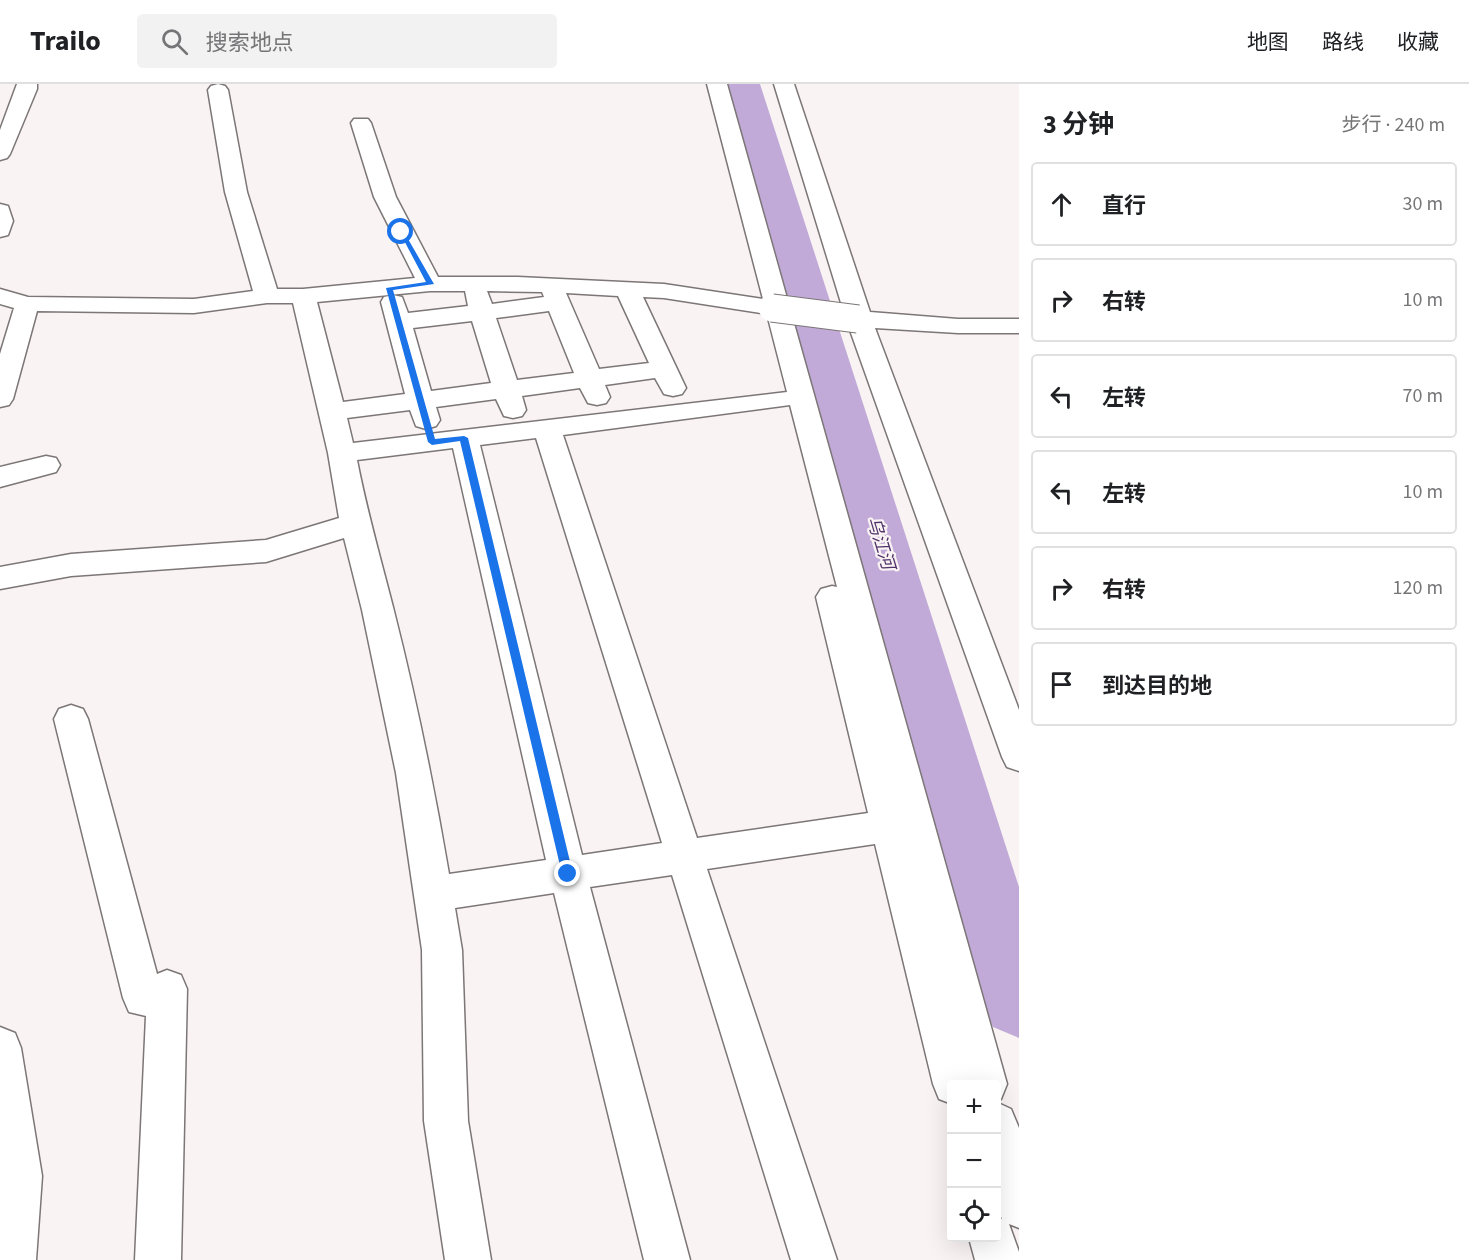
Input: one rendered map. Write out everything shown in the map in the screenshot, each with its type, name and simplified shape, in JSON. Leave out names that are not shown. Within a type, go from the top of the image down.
[{"type":"street","points":[[0,154],[27,84]]},
{"type":"street","points":[[704,84],[765,307],[782,399],[953,1080]]},
{"type":"street","points":[[717,84],[985,1080]]},
{"type":"street","points":[[784,84],[859,319],[1019,757]]},
{"type":"street","points":[[218,90],[236,192],[267,296]]},
{"type":"street","points":[[361,123],[385,197],[401,232],[430,284]]},
{"type":"street","points":[[0,211],[3,221],[0,230]]},
{"type":"street","points":[[0,296],[27,304],[194,306],[267,296],[303,296],[430,284],[473,284],[554,294],[627,290],[664,291],[859,319],[958,326],[1019,326]]},
{"type":"street","points":[[473,284],[506,389],[533,430],[684,857],[814,1260]]},
{"type":"street","points":[[389,288],[420,400],[448,440],[568,874],[667,1260]]},
{"type":"street","points":[[627,290],[684,411]]},
{"type":"street","points":[[399,322],[482,312],[554,294]]},
{"type":"street","points":[[554,294],[607,421]]},
{"type":"street","points":[[303,296],[342,453],[355,524],[378,610],[414,773],[441,950],[446,1121],[468,1260]]},
{"type":"street","points":[[0,399],[27,304]]},
{"type":"street","points":[[332,412],[664,369]]},
{"type":"street","points":[[342,453],[782,399]]},
{"type":"street","points":[[0,477],[46,465]]},
{"type":"street","points":[[0,578],[71,566],[266,551],[355,524]]},
{"type":"street","points":[[71,719],[142,998],[167,989],[158,1260]]},
{"type":"street","points":[[433,894],[889,826]]},
{"type":"street","points":[[0,1048],[20,1176],[13,1260]]},
{"type":"street","points":[[999,1134],[1019,1205]]},
{"type":"street","points":[[994,1242],[998,1260]]},
{"type":"waterway","name":"乌江河","points":[[743,84],[1019,1002]]},
{"type":"route","points":[[401,232],[430,284],[389,288],[432,442],[464,438],[568,874]]}]
